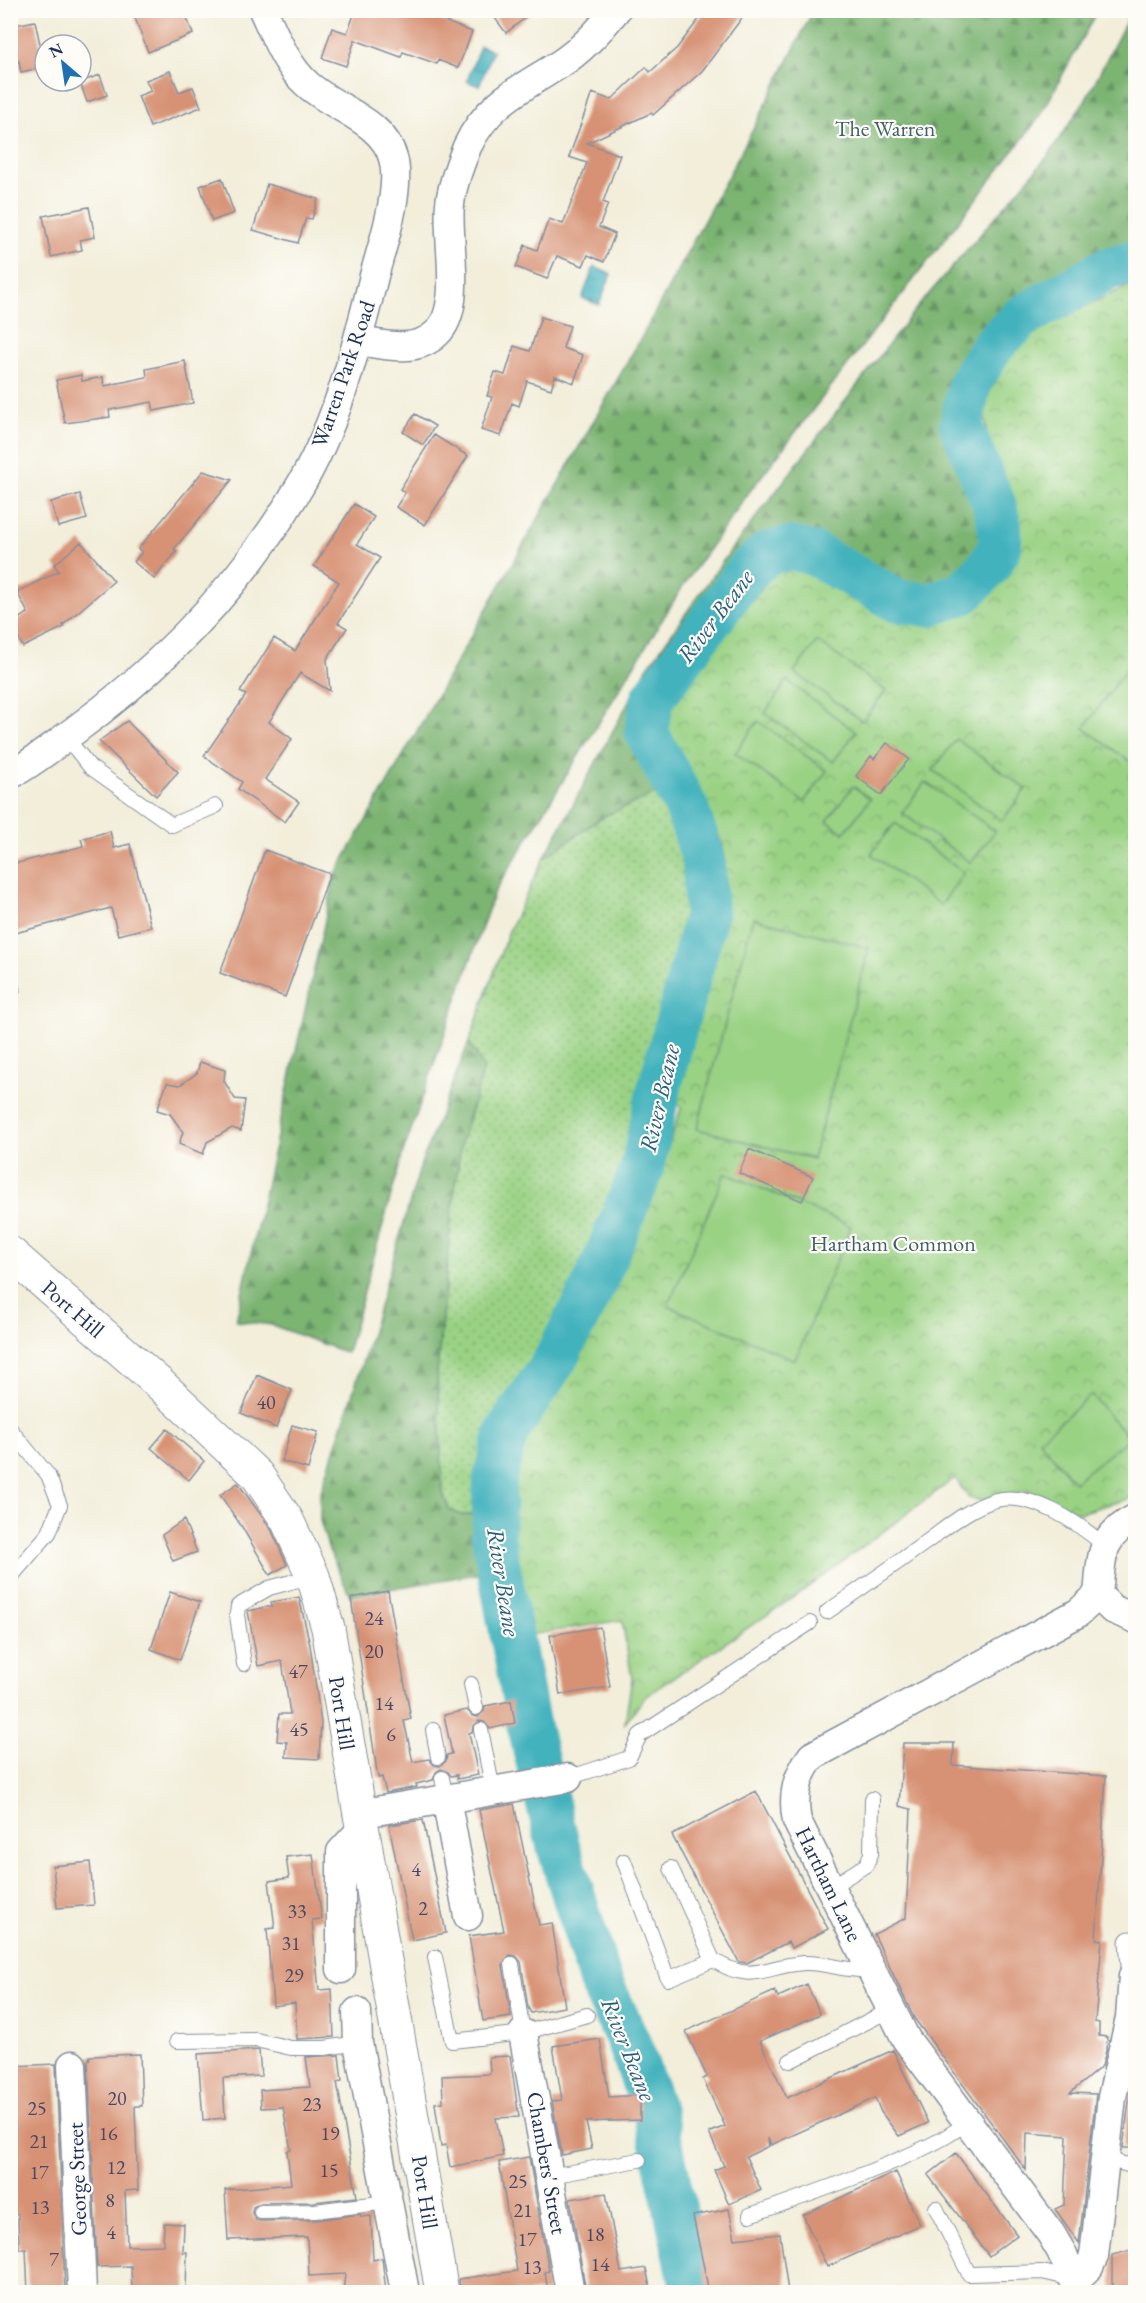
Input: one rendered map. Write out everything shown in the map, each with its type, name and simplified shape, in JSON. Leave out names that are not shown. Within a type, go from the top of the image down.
[{"type":"main road","name":"Port Hill","points":[[10,1253],[162,1386],[257,1474],[287,1520],[313,1576],[328,1628],[442,2292]]},
{"type":"street","name":"Warren Park Road","points":[[10,775],[66,736],[155,668],[188,635],[257,551],[304,480],[338,403],[358,341],[391,203],[394,162],[386,141],[373,129],[306,83],[285,56],[263,10]]},
{"type":"street","points":[[358,341],[394,347],[411,346],[437,333],[444,323],[452,276],[450,202],[466,149],[475,130],[486,114],[504,97],[581,48],[616,10]]},
{"type":"street","points":[[1136,1518],[1122,1525],[1104,1545],[1098,1595],[1113,1609],[1136,1619]]},
{"type":"street","name":"Hartham Lane","points":[[1077,2286],[1051,2234],[906,2038],[797,1821],[794,1804],[796,1787],[805,1765],[812,1756],[1078,1613],[1098,1595]]},
{"type":"street","points":[[342,1969],[341,1852],[360,1822],[444,1788],[507,1788],[568,1778]]},
{"type":"street","points":[[444,1788],[468,1916]]},
{"type":"street","points":[[1077,2286],[1094,2256],[1112,2097],[1130,2018],[1133,1976],[1130,1942]]},
{"type":"street","name":"Port Hill","points":[[357,2012],[358,2043],[405,2292]]},
{"type":"street","name":"Chambers' Street","points":[[523,2033],[570,2292]]},
{"type":"street","name":"George Street","points":[[72,2065],[82,2292]]},
{"type":"lane","points":[[66,736],[90,767],[172,825],[216,806]]},
{"type":"lane","points":[[10,1430],[48,1475],[60,1505],[48,1533],[10,1578]]},
{"type":"lane","points":[[827,1612],[963,1515],[997,1500],[1021,1500],[1072,1520],[1104,1545]]},
{"type":"lane","points":[[244,1664],[237,1615],[238,1606],[269,1588],[313,1576]]},
{"type":"lane","points":[[568,1778],[629,1758],[640,1736],[810,1623]]},
{"type":"lane","points":[[471,1684],[476,1708]]},
{"type":"lane","points":[[433,1730],[438,1757]]},
{"type":"lane","points":[[481,1730],[507,1788]]},
{"type":"lane","points":[[831,1887],[866,1865],[871,1854],[872,1799]]},
{"type":"lane","points":[[624,1861],[669,1979],[713,1960]]},
{"type":"lane","points":[[671,1868],[713,1960],[732,1972],[745,1973],[805,1963],[852,1971],[870,1970]]},
{"type":"lane","points":[[435,1957],[452,2041],[523,2033],[587,2015]]},
{"type":"lane","points":[[512,1964],[523,2033]]},
{"type":"lane","points":[[790,2061],[890,2010]]},
{"type":"lane","points":[[177,2041],[255,2040],[291,2048],[325,2048],[358,2043]]},
{"type":"lane","points":[[750,2215],[873,2170],[952,2134],[966,2122]]},
{"type":"lane","points":[[1105,2159],[1136,2167]]},
{"type":"lane","points":[[550,2176],[639,2160]]},
{"type":"lane","points":[[261,2212],[315,2211],[388,2202]]},
{"type":"lane","points":[[936,2208],[969,2274],[1042,2272],[1077,2286]]},
{"type":"green space","points":[[1132,10],[1136,11],[1135,246],[1124,249],[998,315],[963,355],[948,407],[956,457],[983,518],[982,547],[969,569],[948,588],[923,590],[900,587],[853,558],[808,536],[763,541],[743,559],[636,715],[636,756],[657,793],[604,816],[544,858],[647,668],[731,550],[915,310],[1048,156],[1086,99]]},
{"type":"green space","name":"The Warren","points":[[813,11],[1097,11],[1041,115],[750,491],[683,586],[494,893],[402,1156],[347,1353],[272,1325],[236,1321],[335,875],[645,331],[759,118]]},
{"type":"green space","name":"Hartham Common","points":[[1135,283],[1135,1497],[1079,1513],[1026,1491],[983,1501],[969,1498],[955,1478],[803,1591],[646,1696],[625,1723],[632,1678],[622,1620],[530,1635],[509,1519],[512,1485],[521,1448],[536,1414],[574,1360],[650,1201],[681,1108],[672,1095],[700,1003],[719,929],[724,895],[725,865],[721,841],[704,806],[661,741],[659,726],[724,634],[768,580],[791,562],[802,558],[810,560],[896,617],[936,618],[967,606],[990,587],[1001,583],[1021,538],[1014,506],[991,466],[984,410],[999,364],[1041,327]]},
{"type":"green space","points":[[817,641],[886,691],[862,721],[794,672]]},
{"type":"green space","points":[[1135,657],[1135,765],[1084,728]]},
{"type":"green space","points":[[787,681],[856,732],[833,762],[765,713]]},
{"type":"green space","points":[[758,721],[827,771],[804,802],[735,753]]},
{"type":"green space","points":[[956,739],[1026,789],[1002,821],[933,770]]},
{"type":"green space","points":[[925,782],[995,831],[971,863],[902,813]]},
{"type":"green space","points":[[853,786],[870,799],[844,833],[827,821]]},
{"type":"green space","points":[[657,793],[687,852],[690,897],[683,950],[665,1000],[627,1160],[556,1333],[511,1399],[487,1445],[475,1484],[477,1515],[460,1515],[449,1509],[443,1493],[437,1373],[451,1219],[461,1143],[484,1068],[469,1042],[508,933],[544,858],[604,816]]},
{"type":"green space","points":[[895,823],[964,873],[941,905],[871,854]]},
{"type":"green space","points":[[753,918],[869,948],[813,1159],[697,1129]]},
{"type":"green space","points":[[469,1042],[484,1068],[461,1143],[451,1219],[437,1373],[443,1493],[449,1509],[460,1515],[477,1515],[488,1572],[350,1596],[329,1550],[320,1521],[320,1494],[364,1358],[422,1161]]},
{"type":"green space","points":[[725,1173],[851,1226],[795,1360],[668,1306]]},
{"type":"green space","points":[[1091,1395],[1129,1438],[1074,1482],[1039,1440]]},
{"type":"water","points":[[480,46],[493,51],[479,86],[467,81]]},
{"type":"water","points":[[594,267],[611,274],[599,305],[582,298]]},
{"type":"building","points":[[132,10],[184,10],[193,34],[148,52]]},
{"type":"building","points":[[356,10],[416,10],[472,32],[458,68],[438,60],[437,64],[403,52],[401,57],[355,40],[346,66],[322,58],[332,28],[347,33]]},
{"type":"building","points":[[489,10],[535,10],[506,33]]},
{"type":"building","points":[[706,10],[748,10],[702,71],[653,115],[651,113],[587,143],[620,155],[603,202],[608,204],[599,227],[615,234],[604,262],[588,255],[583,266],[557,256],[547,279],[516,267],[525,245],[537,250],[549,219],[563,224],[587,163],[569,157],[592,93],[611,100],[646,67],[650,72],[677,48]]},
{"type":"building","points":[[35,21],[38,33],[33,33],[33,70],[21,72],[19,61],[10,62],[10,26]]},
{"type":"building","points":[[170,71],[179,92],[193,87],[201,107],[150,127],[138,96],[151,91],[146,80]]},
{"type":"building","points":[[100,75],[107,95],[87,102],[84,93],[93,93],[93,77]]},
{"type":"building","points":[[222,178],[234,213],[212,221],[200,186]]},
{"type":"building","points":[[267,184],[318,199],[312,219],[306,218],[298,243],[253,230]]},
{"type":"building","points":[[89,207],[95,237],[80,240],[82,250],[51,257],[43,216]]},
{"type":"building","points":[[541,317],[570,326],[563,348],[583,355],[574,383],[555,376],[551,389],[527,381],[519,406],[512,403],[501,436],[481,430],[492,397],[487,396],[495,372],[505,375],[514,346],[530,351]]},
{"type":"building","points":[[185,361],[193,403],[154,411],[152,402],[109,410],[110,417],[65,423],[56,380],[81,375],[82,381],[103,377],[104,386],[147,377],[146,369]]},
{"type":"building","points":[[415,414],[435,426],[423,445],[403,432]]},
{"type":"building","points":[[434,435],[468,456],[425,525],[396,507],[405,493],[400,489]]},
{"type":"building","points":[[203,471],[232,480],[174,549],[177,551],[154,579],[134,562],[142,552],[138,549]]},
{"type":"building","points":[[80,494],[87,519],[58,527],[51,502]]},
{"type":"building","points":[[354,504],[374,517],[357,544],[380,558],[338,623],[347,628],[327,659],[330,691],[300,673],[269,722],[292,739],[265,779],[299,802],[285,822],[238,789],[242,782],[204,756],[246,695],[240,692],[274,638],[295,651],[339,582],[314,566]]},
{"type":"building","points":[[81,542],[114,581],[63,625],[64,627],[23,647],[10,623],[28,613],[17,592],[59,571],[54,565]]},
{"type":"building","points":[[127,721],[178,772],[156,796],[99,741]]},
{"type":"building","points":[[887,743],[909,759],[881,795],[856,776],[871,756],[874,759]]},
{"type":"building","points":[[110,831],[114,848],[130,844],[151,927],[118,935],[111,908],[15,933],[10,914],[10,865],[83,846],[81,839]]},
{"type":"building","points":[[265,850],[330,874],[285,997],[220,973]]},
{"type":"building","points":[[200,1062],[225,1070],[224,1081],[235,1099],[245,1100],[241,1131],[232,1128],[207,1142],[203,1154],[179,1144],[183,1132],[170,1114],[157,1110],[167,1083],[180,1085],[197,1073]]},
{"type":"building","points":[[749,1149],[813,1177],[802,1201],[739,1173]]},
{"type":"building","points":[[257,1375],[292,1390],[276,1428],[241,1413]]},
{"type":"building","points":[[292,1425],[318,1432],[308,1469],[282,1461]]},
{"type":"building","points":[[167,1429],[204,1461],[189,1480],[151,1448]]},
{"type":"building","points":[[238,1483],[271,1529],[287,1565],[270,1575],[220,1495]]},
{"type":"building","points":[[184,1520],[197,1552],[173,1561],[162,1535]]},
{"type":"building","points":[[388,1591],[411,1719],[404,1721],[413,1762],[429,1759],[434,1765],[440,1766],[446,1761],[447,1755],[452,1754],[444,1715],[467,1710],[473,1716],[478,1717],[484,1711],[485,1706],[511,1701],[515,1723],[490,1729],[484,1722],[479,1721],[469,1733],[478,1775],[457,1779],[457,1775],[451,1776],[441,1769],[436,1772],[433,1780],[416,1784],[417,1787],[386,1793],[382,1777],[378,1778],[351,1598]]},
{"type":"building","points":[[170,1592],[200,1602],[180,1660],[151,1649]]},
{"type":"building","points":[[299,1597],[310,1645],[321,1723],[319,1759],[286,1757],[287,1742],[277,1741],[279,1714],[290,1714],[282,1661],[258,1666],[248,1611],[272,1606],[271,1602]]},
{"type":"building","points":[[600,1627],[610,1687],[560,1695],[550,1635]]},
{"type":"building","points":[[903,1743],[954,1743],[953,1765],[1106,1776],[1096,1939],[1102,1940],[1095,2022],[1099,2023],[1099,2036],[1107,2037],[1106,2051],[1102,2066],[1070,2093],[1096,2094],[1079,2243],[1055,2209],[1064,2205],[1067,2136],[1027,2133],[1026,2170],[914,2018],[874,1934],[906,1918],[911,1809],[899,1806]]},
{"type":"building","points":[[756,1791],[828,1929],[792,1948],[788,1942],[747,1963],[739,1962],[672,1835]]},
{"type":"building","points":[[514,1804],[539,1925],[552,1923],[565,2007],[531,2013],[528,2008],[521,1962],[516,1956],[510,1955],[503,1965],[511,2017],[483,2021],[469,1936],[504,1931],[479,1810]]},
{"type":"building","points":[[423,1820],[446,1933],[412,1940],[389,1825]]},
{"type":"building","points":[[313,1854],[322,1919],[312,1920],[319,1990],[332,1989],[334,2037],[297,2039],[295,2003],[273,2006],[267,1929],[275,1928],[269,1881],[289,1878],[286,1857]]},
{"type":"building","points":[[90,1862],[94,1905],[57,1908],[53,1866]]},
{"type":"building","points":[[807,1984],[820,2014],[760,2041],[787,2098],[893,2050],[928,2123],[899,2136],[881,2112],[875,2098],[771,2145],[768,2138],[769,2146],[746,2157],[761,2190],[729,2204],[714,2170],[724,2166],[709,2133],[725,2126],[703,2079],[707,2077],[686,2031],[775,1991],[778,1997]]},
{"type":"building","points":[[600,2039],[609,2097],[640,2095],[640,2120],[586,2122],[592,2149],[562,2155],[552,2101],[562,2100],[553,2046]]},
{"type":"building","points":[[259,2050],[261,2076],[223,2078],[225,2118],[203,2120],[198,2054]]},
{"type":"building","points":[[140,2054],[142,2106],[135,2106],[138,2190],[125,2191],[127,2246],[163,2245],[164,2223],[184,2224],[183,2252],[187,2252],[186,2292],[132,2292],[131,2266],[97,2267],[88,2063],[90,2056]]},
{"type":"building","points":[[339,2055],[342,2081],[337,2082],[357,2197],[314,2202],[261,2203],[253,2207],[252,2213],[256,2220],[261,2221],[315,2220],[360,2214],[361,2217],[371,2216],[373,2260],[382,2258],[386,2292],[343,2292],[345,2274],[309,2276],[307,2237],[228,2240],[225,2190],[291,2184],[287,2151],[291,2150],[283,2107],[261,2108],[260,2090],[310,2087],[306,2057]]},
{"type":"building","points":[[510,2056],[519,2117],[496,2118],[503,2156],[450,2167],[446,2145],[441,2146],[435,2103],[443,2102],[442,2076],[490,2074],[489,2057]]},
{"type":"building","points":[[56,2064],[65,2290],[28,2292],[26,2249],[19,2249],[18,2214],[14,2215],[13,2117],[10,2117],[12,2066]]},
{"type":"building","points":[[1130,2094],[1136,2094],[1136,2148],[1123,2148]]},
{"type":"building","points":[[956,2153],[1017,2235],[989,2256],[928,2175]]},
{"type":"building","points":[[529,2157],[549,2271],[545,2272],[548,2292],[460,2292],[459,2279],[517,2271],[499,2162]]},
{"type":"building","points":[[896,2172],[920,2225],[827,2267],[803,2215]]},
{"type":"building","points":[[606,2193],[621,2272],[646,2268],[650,2287],[616,2292],[586,2292],[570,2199]]},
{"type":"building","points":[[729,2209],[735,2239],[780,2234],[788,2292],[709,2292],[693,2216]]},
{"type":"building","points":[[1136,2249],[1136,2292],[1112,2292],[1112,2255]]},
{"type":"waterway","name":"River Beane","points":[[693,2292],[655,2115],[630,2045],[600,1980],[559,1849],[528,1723],[493,1536],[495,1478],[507,1432],[555,1360],[595,1283],[642,1169],[658,1093],[706,915],[704,860],[687,809],[646,731],[653,698],[748,570],[768,553],[791,548],[814,554],[898,601],[929,605],[963,593],[989,566],[1000,547],[1000,527],[994,504],[961,426],[970,382],[994,344],[1022,317],[1107,269],[1136,261]]}]
